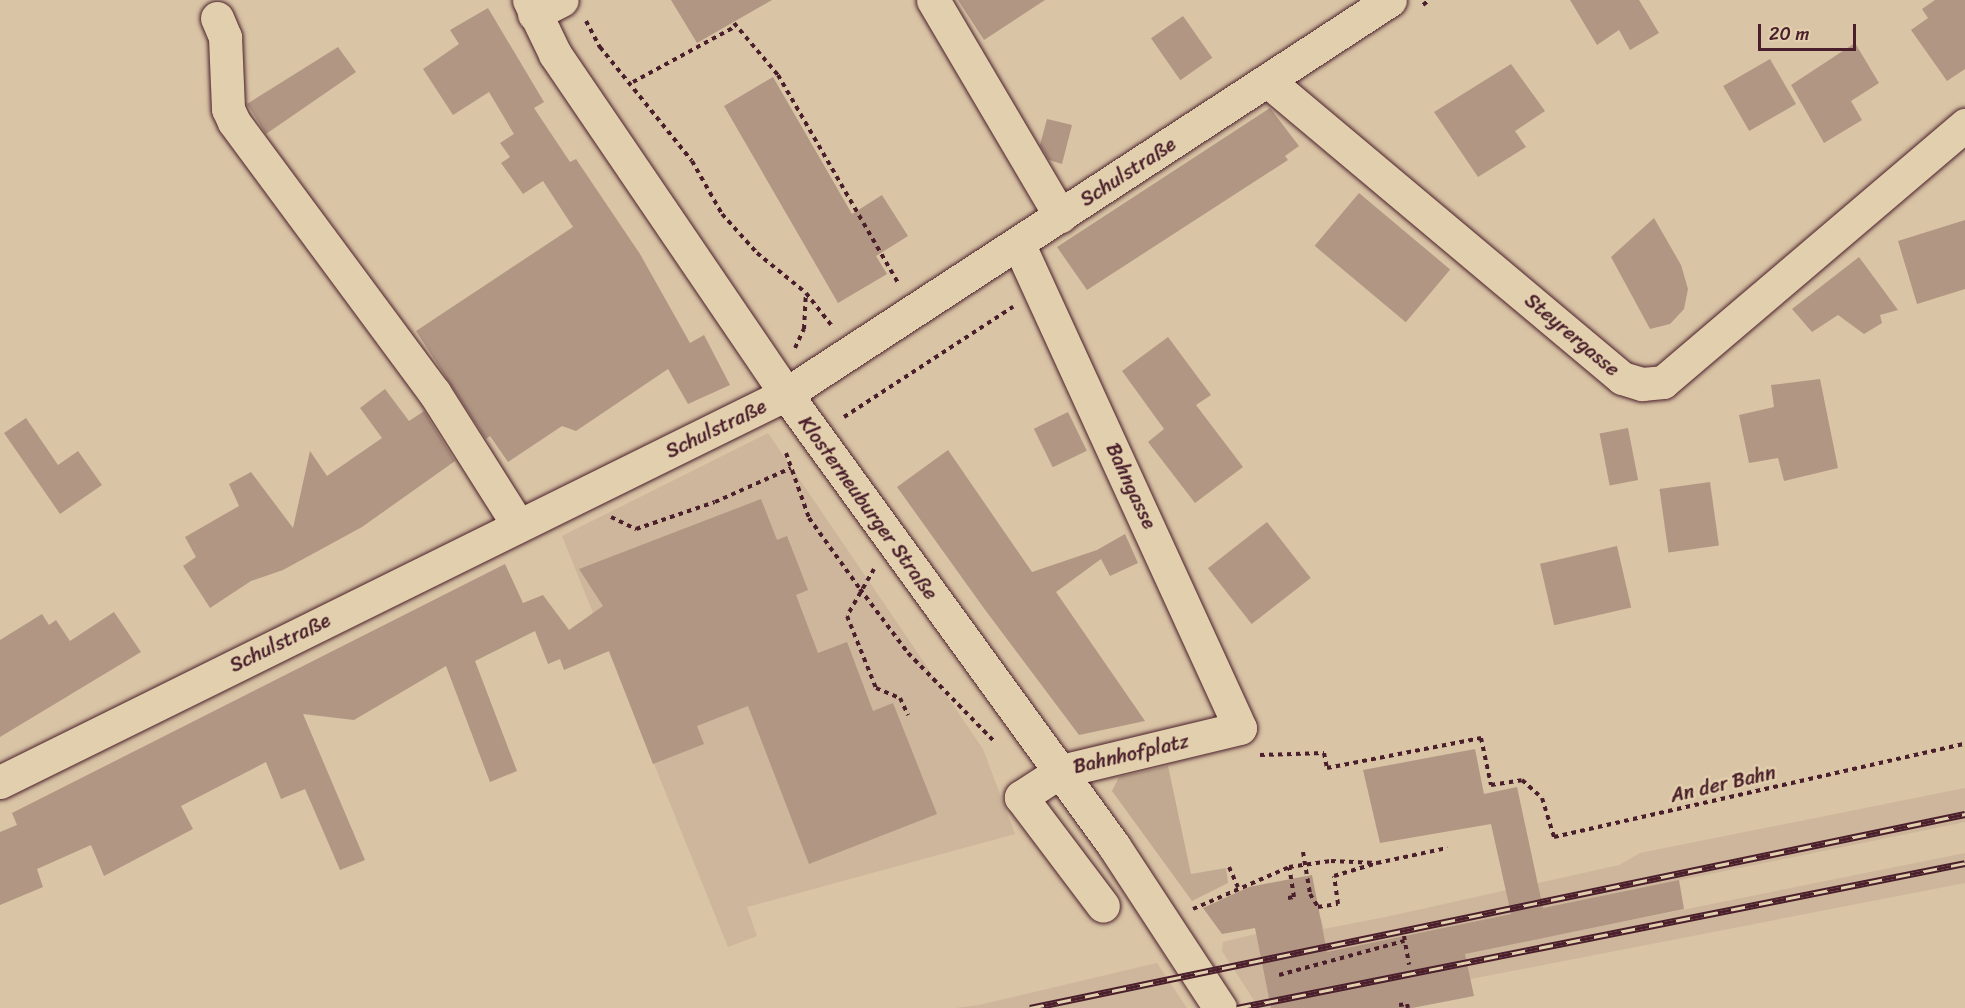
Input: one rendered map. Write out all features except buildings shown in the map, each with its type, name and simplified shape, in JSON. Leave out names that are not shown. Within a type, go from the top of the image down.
[{"type":"street","points":[[933,0],[1060,216]]},
{"type":"street","name":"Schulstraße","points":[[0,782],[786,394],[1019,245],[1390,0]]},
{"type":"street","name":"Klosterneuburger Straße","points":[[552,8],[555,54],[786,394],[1060,771],[1220,1008]]},
{"type":"street","points":[[217,18],[225,37],[228,109],[234,122],[434,392],[518,525]]},
{"type":"street","name":"Steyrergasse","points":[[1268,81],[1622,378],[1642,384],[1663,382],[1965,125]]},
{"type":"street","name":"Bahngasse","points":[[1019,245],[1247,742]]},
{"type":"street","name":"Bahnhofplatz","points":[[1102,906],[1021,797],[1060,771],[1247,742]]},
{"type":"path","points":[[552,8],[600,46],[633,82],[692,160],[722,214],[757,253],[806,293],[834,329]]},
{"type":"path","points":[[633,82],[735,25],[778,75],[858,220],[902,289]]},
{"type":"path","points":[[799,123],[804,120]]},
{"type":"path","points":[[833,424],[1039,290]]},
{"type":"path","points":[[784,443],[809,518],[908,653],[996,743]]},
{"type":"path","points":[[603,510],[636,529],[715,502],[791,468]]},
{"type":"path","points":[[878,564],[860,589],[848,616],[876,688],[900,698],[908,715]]},
{"type":"path","name":"An der Bahn","points":[[1247,742],[1324,753],[1327,768],[1481,738],[1491,785],[1522,780],[1542,798],[1554,837],[1965,744]]},
{"type":"path","points":[[1303,852],[1310,894],[1318,907],[1338,904],[1334,876],[1377,863],[1447,848]]},
{"type":"path","points":[[1199,904],[1289,867],[1377,863]]},
{"type":"path","points":[[1229,867],[1238,887]]},
{"type":"path","points":[[1288,898],[1294,897],[1289,867]]},
{"type":"path","points":[[1279,975],[1404,939],[1409,965]]},
{"type":"path","points":[[1400,953],[1406,952]]},
{"type":"path","points":[[1399,1005],[1407,1004],[1408,1008]]},
{"type":"shaded area","points":[[768,433],[983,749],[1015,834],[747,907],[757,936],[728,947],[562,536]]},
{"type":"shaded area","points":[[1168,766],[1191,874],[1226,868],[1228,883],[1192,901],[1112,791],[1119,777]]},
{"type":"shaded area","points":[[1965,788],[1965,822],[1284,961],[1398,967],[1965,853],[1965,883],[1322,1008],[1259,1008],[1222,951],[1223,942],[1321,918],[1324,929],[1395,915],[1619,865],[1640,853]]},
{"type":"shaded area","points":[[1157,963],[1187,1008],[956,1008],[979,1005]]},
{"type":"railway","points":[[1030,1008],[1965,814]]},
{"type":"railway","points":[[1237,1008],[1965,863]]}]
